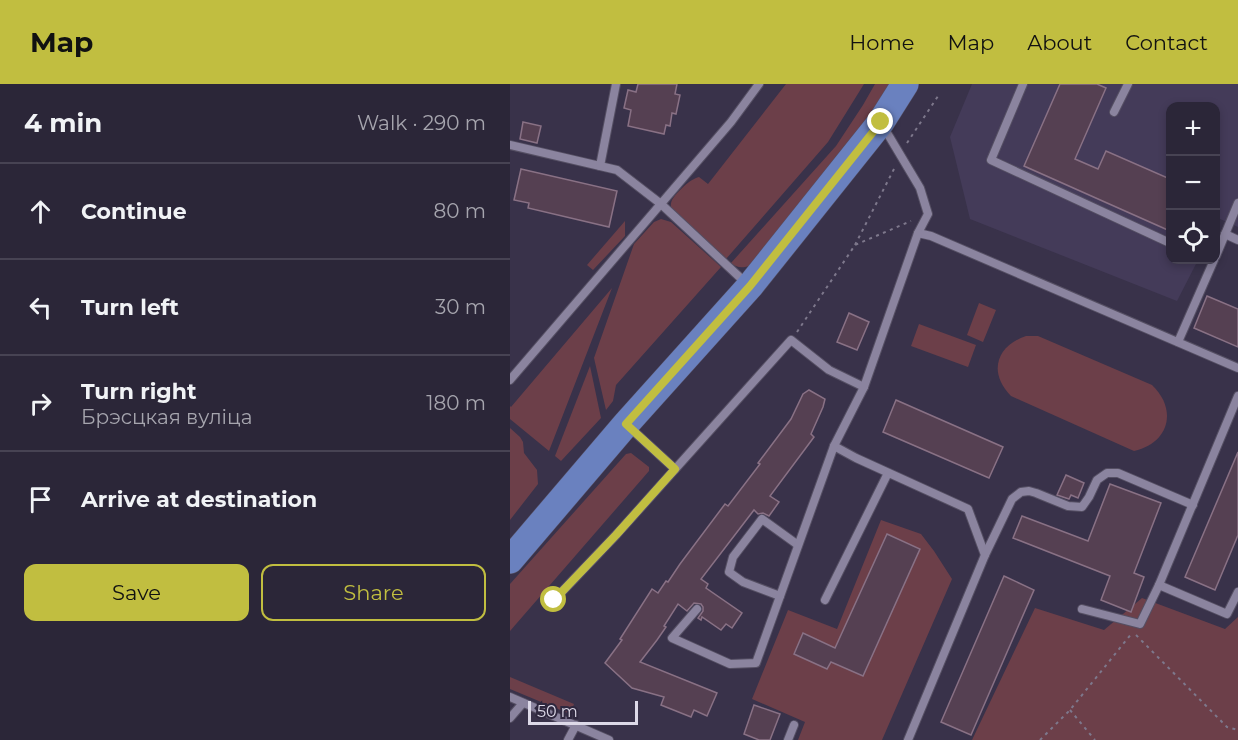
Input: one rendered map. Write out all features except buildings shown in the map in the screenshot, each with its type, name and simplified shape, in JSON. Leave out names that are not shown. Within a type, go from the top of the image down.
[{"type":"main road","points":[[510,560],[626,424],[750,286],[881,122],[905,84]]},
{"type":"lane","points":[[600,166],[616,84]]},
{"type":"lane","points":[[510,380],[730,122],[759,84]]},
{"type":"lane","points":[[1023,84],[991,160],[1166,241]]},
{"type":"lane","points":[[1114,112],[1128,84]]},
{"type":"lane","points":[[697,609],[672,638],[730,664],[756,663],[834,446],[864,387],[918,233],[928,214],[920,188],[881,122]]},
{"type":"lane","points":[[510,145],[617,170],[660,204],[750,286]]},
{"type":"lane","points":[[1220,246],[1238,203]]},
{"type":"lane","points":[[918,233],[931,236],[1238,368]]},
{"type":"lane","points":[[1225,234],[1238,240]]},
{"type":"lane","points":[[1178,342],[1212,264]]},
{"type":"lane","points":[[554,600],[616,535],[791,340],[829,370],[864,387]]},
{"type":"lane","points":[[1082,609],[1140,624],[1159,585],[1238,396]]},
{"type":"lane","points":[[626,424],[675,469]]},
{"type":"lane","points":[[834,446],[968,509],[985,555]]},
{"type":"lane","points":[[908,740],[985,555],[1012,499],[1021,492],[1029,491],[1068,506],[1082,507],[1097,480],[1107,473],[1118,472],[1192,505]]},
{"type":"lane","points":[[825,600],[888,473]]},
{"type":"lane","points":[[780,596],[742,582],[729,572],[733,557],[762,519],[798,545]]},
{"type":"lane","points":[[1159,585],[1227,614],[1238,592]]},
{"type":"lane","points":[[510,697],[609,740]]},
{"type":"lane","points":[[510,718],[523,703]]},
{"type":"lane","points":[[568,740],[576,725]]},
{"type":"lane","points":[[788,740],[794,725]]},
{"type":"path","points":[[791,340],[855,245],[928,214]]},
{"type":"path","points":[[1040,740],[1070,710],[1133,632],[1227,727],[1238,730]]},
{"type":"path","points":[[1070,710],[1095,740]]},
{"type":"shaded area","points":[[786,84],[864,84],[828,142],[726,259],[672,210],[671,202],[680,190],[695,178],[699,177],[708,184]]},
{"type":"shaded area","points":[[875,84],[894,84],[749,266],[740,267],[731,263],[836,146]]},
{"type":"shaded area","points":[[972,84],[1238,84],[1238,227],[1220,219],[1220,102],[1166,102],[1166,264],[1196,264],[1177,301],[970,219],[950,137]]},
{"type":"shaded area","points":[[661,219],[671,222],[721,267],[616,385],[613,401],[606,410],[594,358],[634,244],[654,222]]},
{"type":"shaded area","points":[[625,221],[625,236],[593,270],[587,265]]},
{"type":"shaded area","points":[[612,288],[549,451],[510,419],[510,406]]},
{"type":"shaded area","points":[[979,303],[996,310],[983,342],[967,335]]},
{"type":"shaded area","points":[[919,324],[976,345],[968,367],[911,346]]},
{"type":"shaded area","points":[[1026,336],[1038,336],[1152,385],[1165,405],[1167,415],[1162,433],[1146,447],[1134,451],[1011,396],[999,378],[999,361],[1008,346]]},
{"type":"shaded area","points":[[590,366],[601,418],[561,461],[555,456]]},
{"type":"shaded area","points":[[510,428],[520,437],[524,453],[537,470],[538,484],[510,520]]},
{"type":"shaded area","points":[[631,453],[649,467],[649,471],[510,631],[510,584],[626,454]]},
{"type":"shaded area","points":[[881,520],[921,534],[952,579],[882,740],[798,740],[805,722],[752,699],[788,610],[837,629]]},
{"type":"shaded area","points":[[1142,598],[1225,629],[1238,617],[1238,740],[972,740],[1035,608],[1104,630]]},
{"type":"shaded area","points":[[510,677],[574,704],[570,714],[510,689]]},
{"type":"route","points":[[554,600],[675,469],[626,424],[750,286],[881,122]]}]
